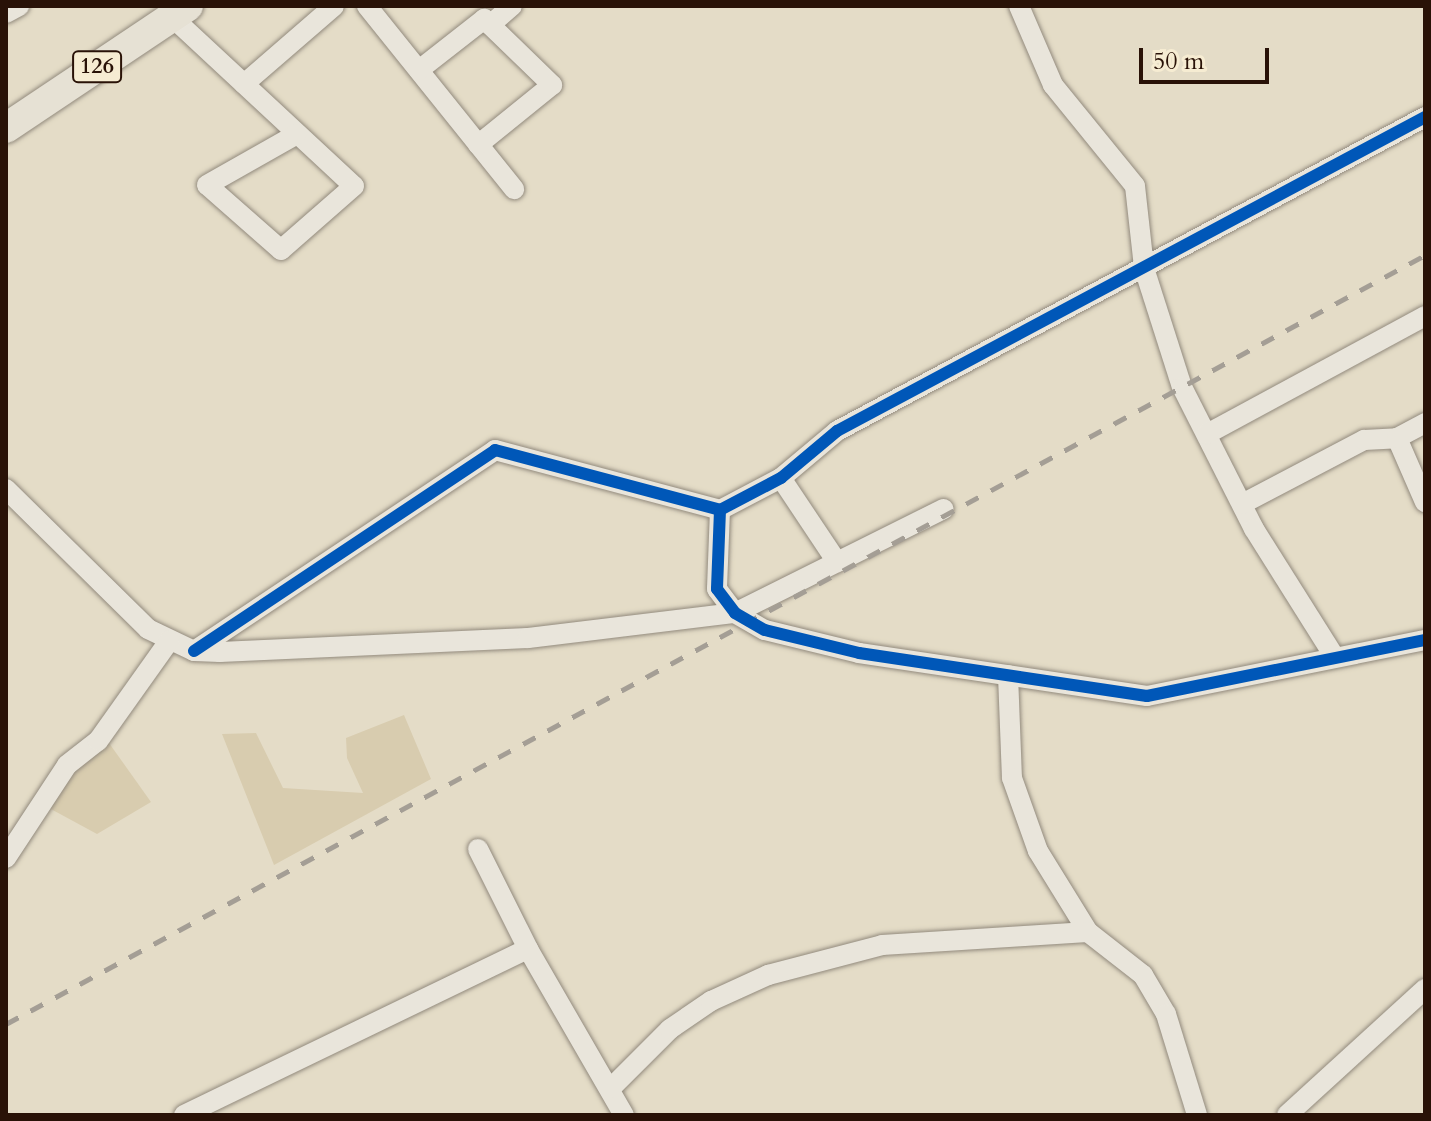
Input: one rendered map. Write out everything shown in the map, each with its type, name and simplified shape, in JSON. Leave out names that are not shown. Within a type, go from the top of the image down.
[{"type":"highway","name":"126","points":[[6,128],[180,12]]},
{"type":"street","points":[[6,13],[19,6]]},
{"type":"street","points":[[244,84],[334,6]]},
{"type":"street","points":[[367,6],[514,189]]},
{"type":"street","points":[[490,25],[512,6]]},
{"type":"street","points":[[1019,6],[1053,85],[1135,186],[1144,268],[1182,387],[1242,504],[1334,656]]},
{"type":"street","points":[[180,12],[244,84],[354,186],[281,250],[207,185],[297,134]]},
{"type":"street","points":[[419,70],[484,19],[552,85],[478,145]]},
{"type":"street","points":[[194,651],[495,450],[720,510],[781,478],[837,431],[1425,117]]},
{"type":"street","points":[[1207,434],[1425,316]]},
{"type":"street","points":[[1242,504],[1364,440],[1397,438],[1425,423]]},
{"type":"street","points":[[1397,438],[1425,502]]},
{"type":"street","points":[[781,478],[837,562]]},
{"type":"street","points":[[6,489],[101,586],[169,641],[194,651],[528,638],[735,613],[944,509]]},
{"type":"street","points":[[720,510],[717,589],[735,613],[765,630],[859,653],[1147,696],[1425,640]]},
{"type":"street","points":[[6,858],[67,765],[98,741],[169,641]]},
{"type":"street","points":[[1008,675],[1016,801],[1038,851],[1088,932],[1143,975],[1158,1001],[1184,1062],[1197,1115]]},
{"type":"street","points":[[478,849],[528,949],[624,1115]]},
{"type":"street","points":[[611,1088],[670,1029],[711,1001],[768,975],[882,945],[1088,932]]},
{"type":"street","points":[[184,1115],[528,949]]},
{"type":"street","points":[[1287,1115],[1425,989]]},
{"type":"shaded area","points":[[404,715],[431,779],[274,865],[222,734],[256,733],[283,788],[363,793],[347,758],[346,738]]},
{"type":"shaded area","points":[[109,743],[151,802],[97,834],[49,808],[70,771]]},
{"type":"railway","points":[[6,1024],[1425,255]]},
{"type":"cycle path","points":[[194,651],[495,450],[720,510],[781,478],[837,431],[1425,117]]},
{"type":"cycle path","points":[[720,510],[717,589],[735,613],[765,630],[859,653],[1147,696],[1425,640]]}]
